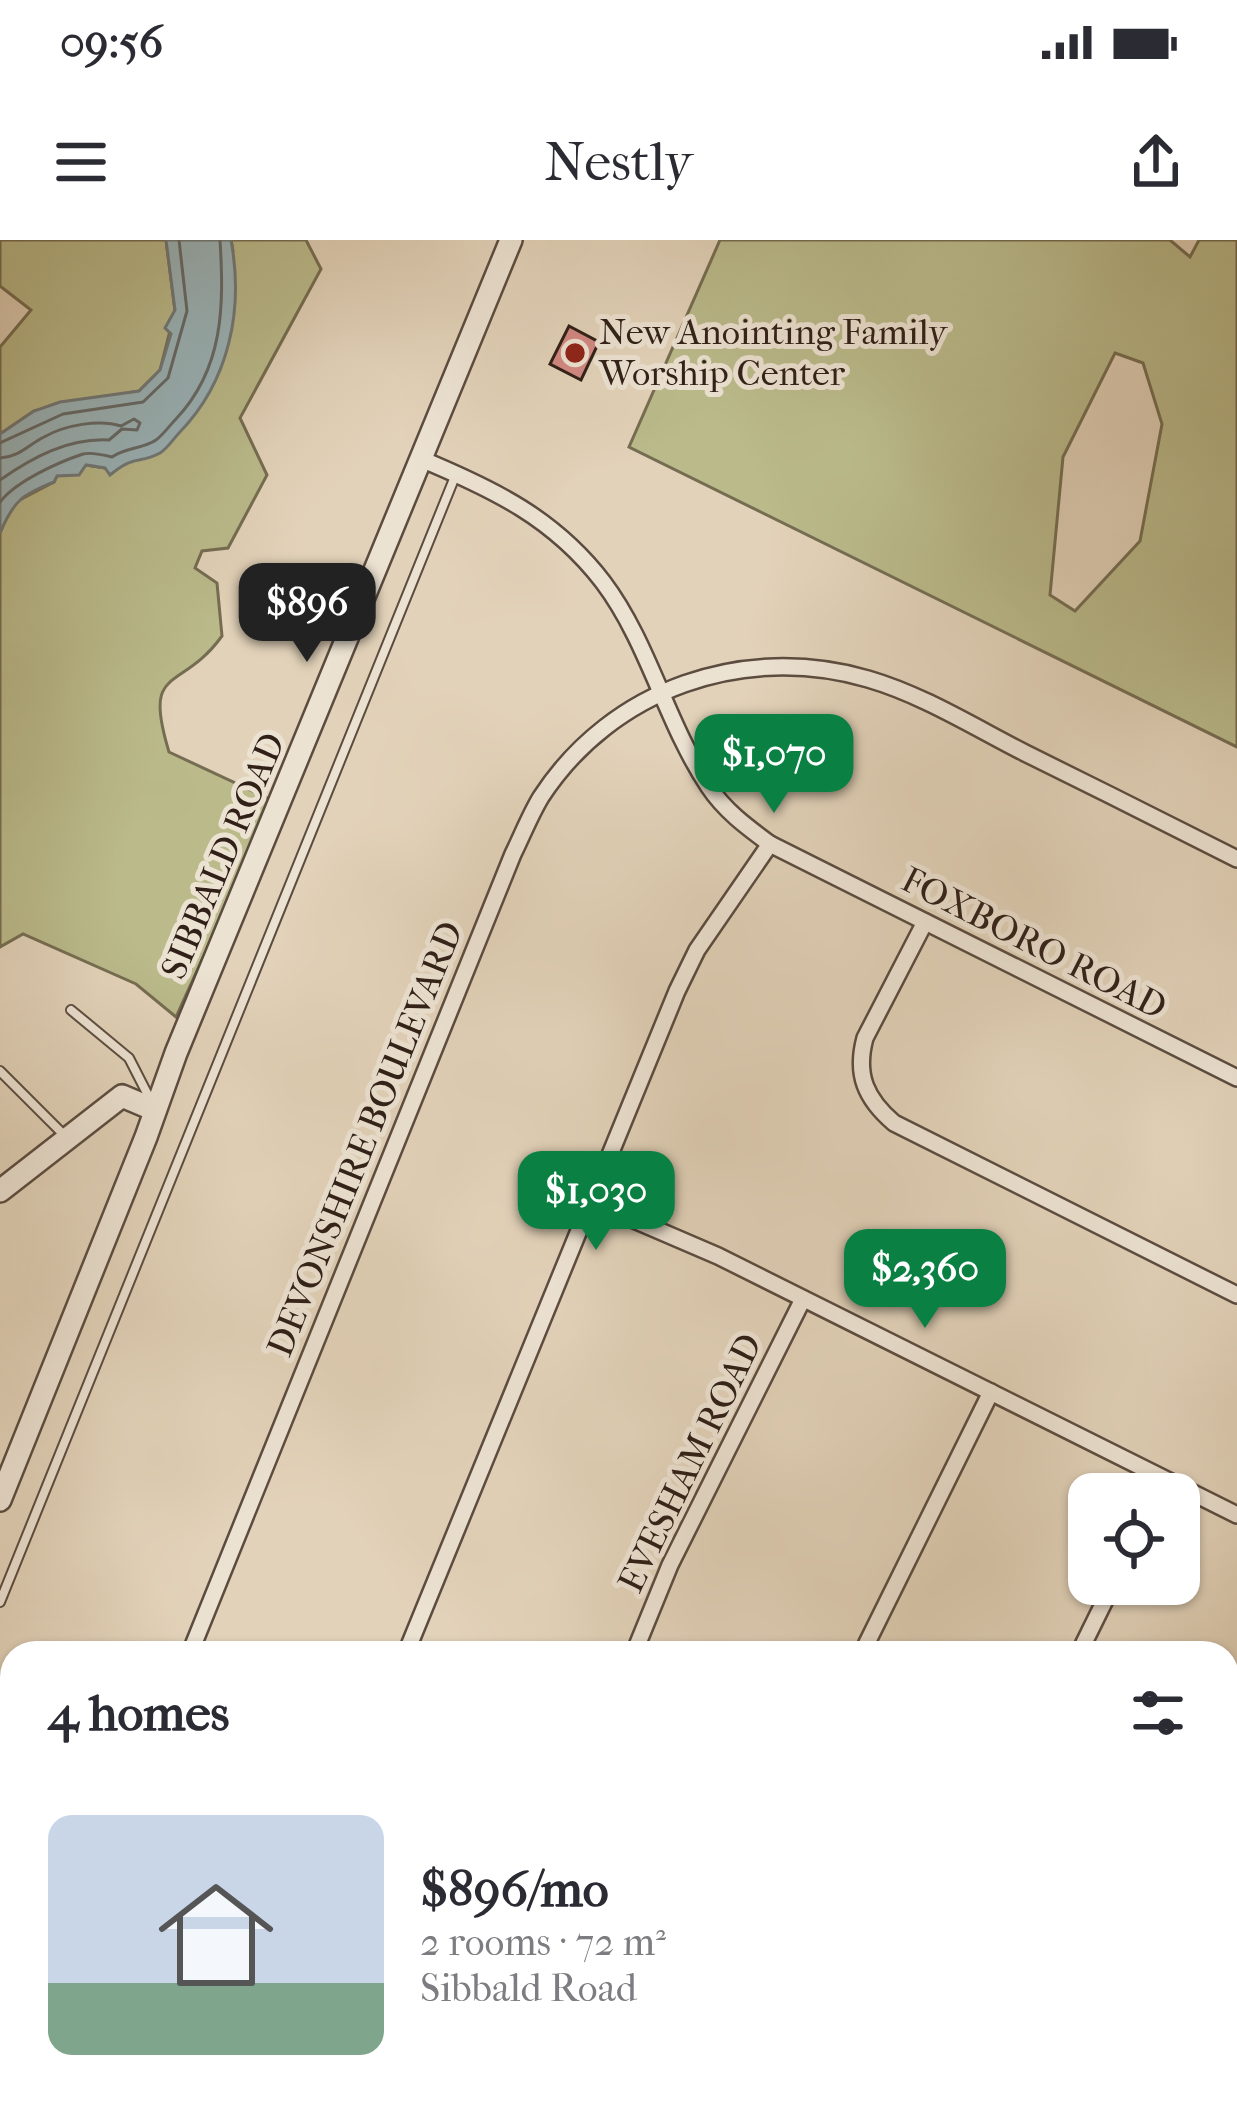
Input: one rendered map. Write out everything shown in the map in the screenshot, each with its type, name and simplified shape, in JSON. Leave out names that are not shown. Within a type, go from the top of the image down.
[{"type":"street","name":"SIBBALD ROAD","points":[[0,1500],[511,240]]},
{"type":"street","name":"FOXBORO ROAD","points":[[421,459],[521,505],[567,541],[625,618],[708,786],[740,822],[770,844],[1237,1078]]},
{"type":"street","name":"DEVONSHIRE BOULEVARD","points":[[195,1641],[513,854],[539,800],[585,744],[617,717],[694,678],[760,666],[800,666],[872,680],[1237,859]]},
{"type":"street","points":[[411,1641],[698,950],[770,844]]},
{"type":"street","points":[[925,922],[865,1038],[860,1058],[861,1076],[879,1110],[894,1124],[1237,1295]]},
{"type":"street","points":[[0,1191],[68,1140],[111,1100],[122,1096],[155,1110]]},
{"type":"street","points":[[590,1202],[683,1239],[991,1392],[1137,1473]]},
{"type":"street","name":"EVESHAM ROAD","points":[[639,1641],[670,1565],[803,1299]]},
{"type":"street","points":[[868,1641],[991,1392]]},
{"type":"street","points":[[1200,1501],[1237,1515]]},
{"type":"street","points":[[1084,1641],[1102,1605]]},
{"type":"lane","points":[[0,1602],[456,474]]},
{"type":"lane","points":[[71,1010],[129,1058],[155,1110]]},
{"type":"lane","points":[[0,1071],[68,1140]]},
{"type":"green space","points":[[0,240],[166,240],[175,311],[160,370],[139,391],[34,411],[0,434],[0,347],[31,310],[0,286]]},
{"type":"green space","points":[[231,240],[306,240],[321,269],[240,418],[267,475],[228,548],[202,551],[195,568],[217,583],[222,636],[170,682],[160,704],[169,752],[274,801],[176,1017],[136,984],[23,934],[0,947],[0,533],[12,504],[57,476],[86,465],[105,468],[161,452],[233,251]]},
{"type":"green space","points":[[720,240],[1170,240],[1190,257],[1199,240],[1237,240],[1237,747],[629,447]],"holes":[[[1115,353],[1143,363],[1162,424],[1140,541],[1075,611],[1050,595],[1063,457]]]},
{"type":"water","points":[[166,240],[231,240],[233,318],[229,343],[210,390],[160,453],[126,464],[110,475],[105,468],[86,465],[79,475],[57,476],[20,500],[0,533],[0,434],[34,411],[60,402],[139,391],[160,370],[171,334],[165,328],[175,310]]},
{"type":"building","name":"New Anointing Family Worship Center","points":[[569,326],[599,342],[581,380],[550,364]]},
{"type":"place","name":"New Anointing Family Worship Center","points":[[575,353]]}]
